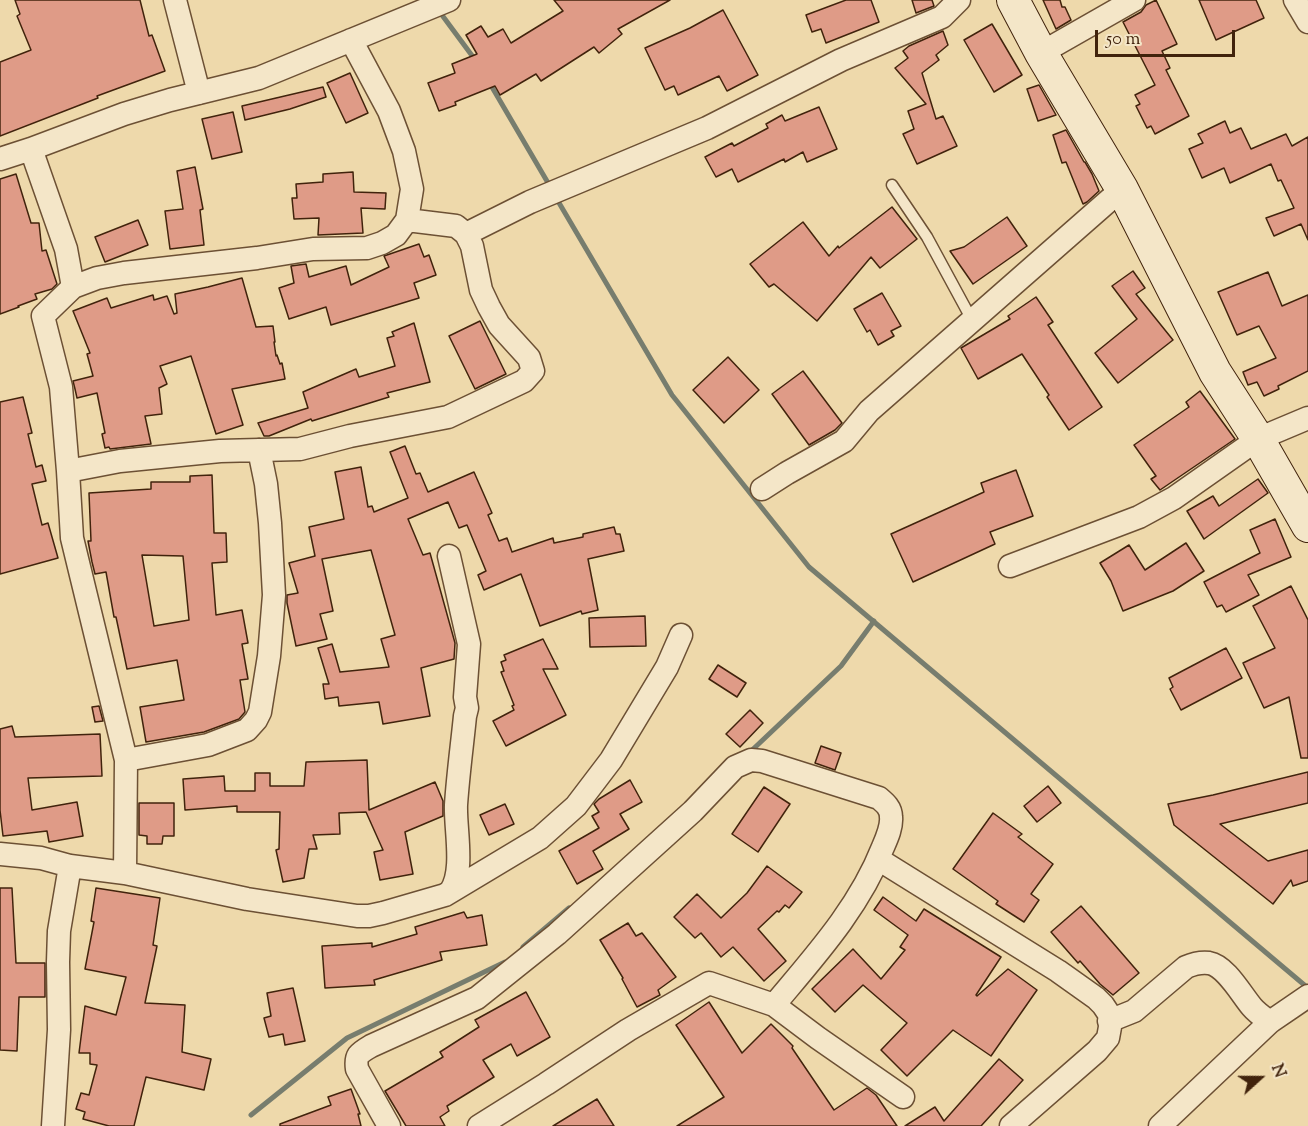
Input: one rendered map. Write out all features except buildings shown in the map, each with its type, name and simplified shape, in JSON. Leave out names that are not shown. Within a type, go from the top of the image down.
[{"type":"street","points":[[175,0],[199,93]]},
{"type":"street","points":[[0,159],[124,114],[259,78],[448,0]]},
{"type":"street","points":[[466,234],[531,202],[707,128],[841,60],[942,16],[959,0]]},
{"type":"street","points":[[1013,0],[1041,53],[1122,189],[1215,372],[1258,439],[1308,526]]},
{"type":"street","points":[[1041,53],[1134,0]]},
{"type":"street","points":[[1295,0],[1308,22]]},
{"type":"street","points":[[125,873],[126,760],[72,538],[61,387],[43,316],[73,287],[97,278],[313,249],[367,248],[396,235],[406,220],[412,189],[404,151],[390,111],[351,40]]},
{"type":"street","points":[[31,149],[66,249],[73,287]]},
{"type":"street","points":[[762,489],[844,441],[870,411],[1122,189]]},
{"type":"street","points":[[68,471],[120,461],[220,451],[300,449],[350,436],[448,417],[525,381],[533,371],[529,358],[499,325],[489,307],[482,290],[472,246],[466,234],[456,226],[406,220]]},
{"type":"street","points":[[1010,566],[1139,517],[1174,498],[1258,439],[1308,418]]},
{"type":"street","points":[[126,760],[208,745],[247,730],[260,712],[269,657],[274,595],[266,484],[259,450]]},
{"type":"street","points":[[449,556],[469,644],[465,697],[468,708],[465,716],[456,806],[456,878],[450,892]]},
{"type":"street","points":[[0,854],[41,858],[70,866],[125,873],[247,899],[357,916],[383,913],[445,895],[540,838],[576,806],[611,760],[667,668],[681,635]]},
{"type":"street","points":[[389,1126],[357,1070],[356,1059],[360,1053],[477,998],[557,934],[693,811],[735,768],[751,760],[762,761],[879,798],[889,809],[891,820],[891,827],[878,859],[852,908],[774,1005]]},
{"type":"street","points":[[878,859],[1058,971],[1096,998],[1109,1014],[1108,1038],[1098,1051],[1011,1126]]},
{"type":"street","points":[[53,1126],[59,1030],[59,931],[70,866]]},
{"type":"street","points":[[1109,1021],[1134,1011],[1186,967],[1208,963],[1216,966],[1226,975],[1254,1010],[1270,1022]]},
{"type":"street","points":[[479,1126],[628,1030],[710,983],[774,1005],[903,1097]]},
{"type":"street","points":[[1160,1126],[1270,1022],[1308,996]]},
{"type":"lane","points":[[892,185],[927,237],[972,320]]},
{"type":"waterway","points":[[439,11],[476,61]]},
{"type":"waterway","points":[[489,82],[551,188]]},
{"type":"waterway","points":[[555,196],[672,395],[809,567],[1308,988]]},
{"type":"waterway","points":[[749,753],[841,666],[874,621]]},
{"type":"waterway","points":[[523,947],[569,908]]},
{"type":"waterway","points":[[251,1115],[347,1038],[505,962]]}]
